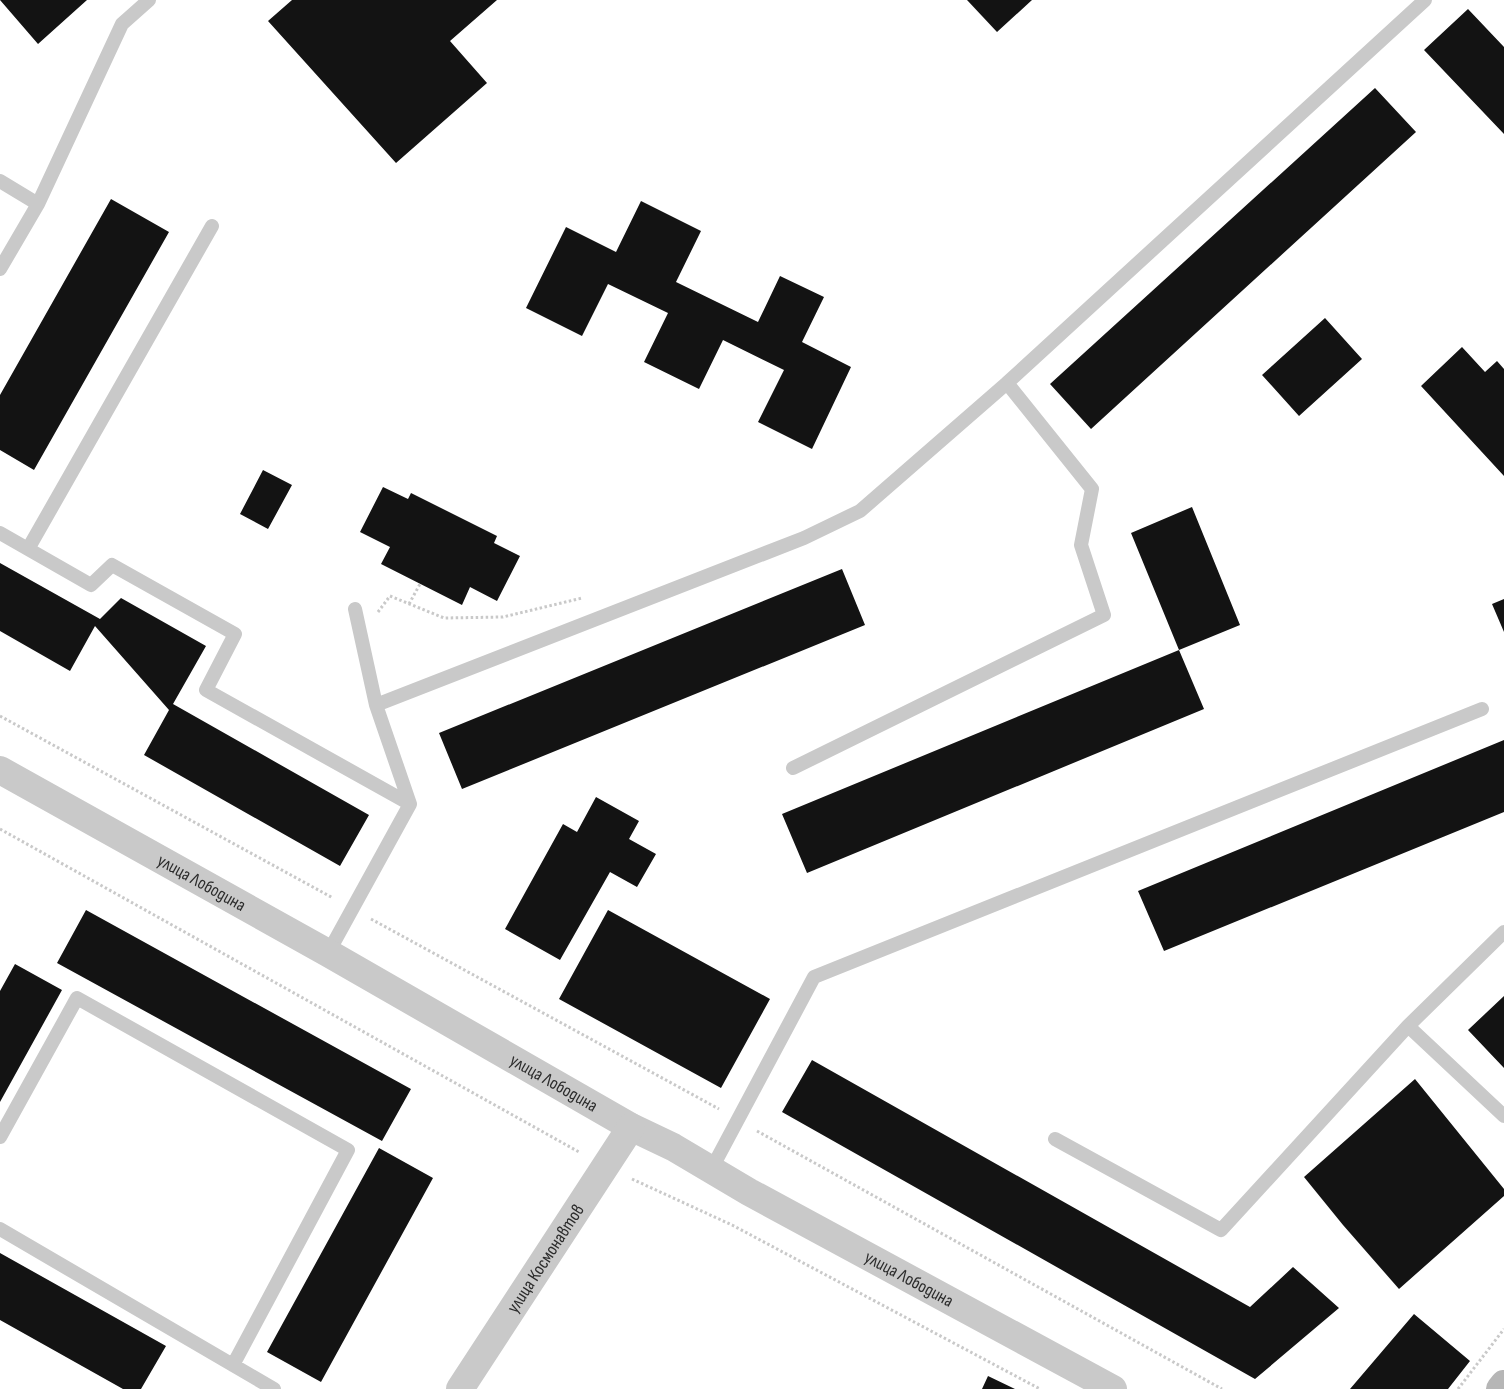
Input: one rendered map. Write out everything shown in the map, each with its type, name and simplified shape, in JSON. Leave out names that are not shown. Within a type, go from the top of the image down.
[{"type":"main road","points":[[1500,1389],[1504,1384]]},
{"type":"street","name":"улица Лободина","points":[[3,778],[328,953],[749,1192],[1113,1389]]},
{"type":"street","name":"улица Космонавтов","points":[[460,1389],[631,1126]]},
{"type":"lane","points":[[0,269],[38,204],[122,24],[148,0]]},
{"type":"lane","points":[[376,705],[804,538],[860,511],[1007,383],[1425,0]]},
{"type":"lane","points":[[0,181],[38,204]]},
{"type":"lane","points":[[28,549],[212,226]]},
{"type":"lane","points":[[793,768],[1104,615],[1081,545],[1092,489],[1007,383]]},
{"type":"lane","points":[[0,533],[92,585],[112,565],[235,634],[206,690],[410,804]]},
{"type":"lane","points":[[328,953],[410,804],[376,705],[355,609]]},
{"type":"lane","points":[[711,1170],[814,977],[1482,709]]},
{"type":"lane","points":[[1055,1139],[1221,1230],[1408,1026],[1504,932]]},
{"type":"lane","points":[[0,1137],[77,998],[348,1150],[233,1365]]},
{"type":"lane","points":[[1408,1026],[1504,1116]]},
{"type":"lane","points":[[0,1229],[274,1389]]},
{"type":"path","points":[[409,604],[420,584]]},
{"type":"path","points":[[361,636],[390,596],[444,618],[503,616],[582,598]]},
{"type":"path","points":[[0,716],[738,1120],[1222,1389]]},
{"type":"path","points":[[0,829],[604,1166],[732,1225],[1040,1389]]},
{"type":"path","points":[[1458,1389],[1504,1329]]},
{"type":"building","points":[[0,0],[87,0],[38,44]]},
{"type":"building","points":[[292,0],[497,0],[450,41],[487,83],[396,163],[268,21]]},
{"type":"building","points":[[967,0],[1032,0],[997,32]]},
{"type":"building","points":[[1468,9],[1504,47],[1504,134],[1424,50]]},
{"type":"building","points":[[1375,88],[1416,132],[1091,429],[1050,384]]},
{"type":"building","points":[[111,199],[169,232],[34,470],[0,450],[0,395]]},
{"type":"building","points":[[641,201],[701,231],[676,282],[758,322],[780,276],[824,297],[802,342],[851,367],[812,449],[758,422],[784,370],[723,340],[699,389],[644,362],[668,313],[608,284],[582,336],[526,308],[566,227],[616,252]]},
{"type":"building","points":[[1325,318],[1362,359],[1299,416],[1262,375]]},
{"type":"building","points":[[1462,347],[1485,372],[1497,361],[1504,369],[1504,476],[1421,386]]},
{"type":"building","points":[[263,470],[292,485],[268,529],[240,514]]},
{"type":"building","points":[[383,487],[408,499],[411,493],[497,536],[494,543],[520,556],[497,601],[470,587],[462,605],[381,564],[390,547],[360,532]]},
{"type":"building","points":[[1192,507],[1240,625],[1179,650],[1131,533]]},
{"type":"building","points":[[0,563],[100,619],[121,598],[206,646],[173,704],[369,815],[340,866],[144,755],[169,710],[95,626],[70,671],[0,631]]},
{"type":"building","points":[[842,569],[865,625],[462,789],[439,733]]},
{"type":"building","points":[[1504,599],[1504,632],[1492,604]]},
{"type":"building","points":[[1179,650],[1204,709],[807,873],[782,814]]},
{"type":"building","points":[[1504,740],[1504,812],[1164,951],[1138,891]]},
{"type":"building","points":[[596,797],[639,821],[629,839],[656,854],[637,887],[610,872],[560,960],[505,929],[563,824],[577,832]]},
{"type":"building","points":[[86,910],[411,1089],[382,1141],[57,963]]},
{"type":"building","points":[[608,910],[770,999],[721,1088],[559,999]]},
{"type":"building","points":[[15,964],[62,990],[0,1102],[0,991]]},
{"type":"building","points":[[1504,996],[1504,1068],[1468,1030]]},
{"type":"building","points":[[812,1060],[1250,1307],[1293,1267],[1339,1308],[1255,1379],[782,1112]]},
{"type":"building","points":[[1415,1079],[1504,1189],[1504,1196],[1399,1289],[1304,1177]]},
{"type":"building","points":[[379,1148],[433,1178],[321,1382],[267,1352]]},
{"type":"building","points":[[0,1253],[166,1346],[141,1389],[123,1389],[0,1320]]},
{"type":"building","points":[[1414,1314],[1470,1361],[1448,1389],[1350,1389]]},
{"type":"building","points":[[988,1376],[1015,1389],[982,1389]]}]
